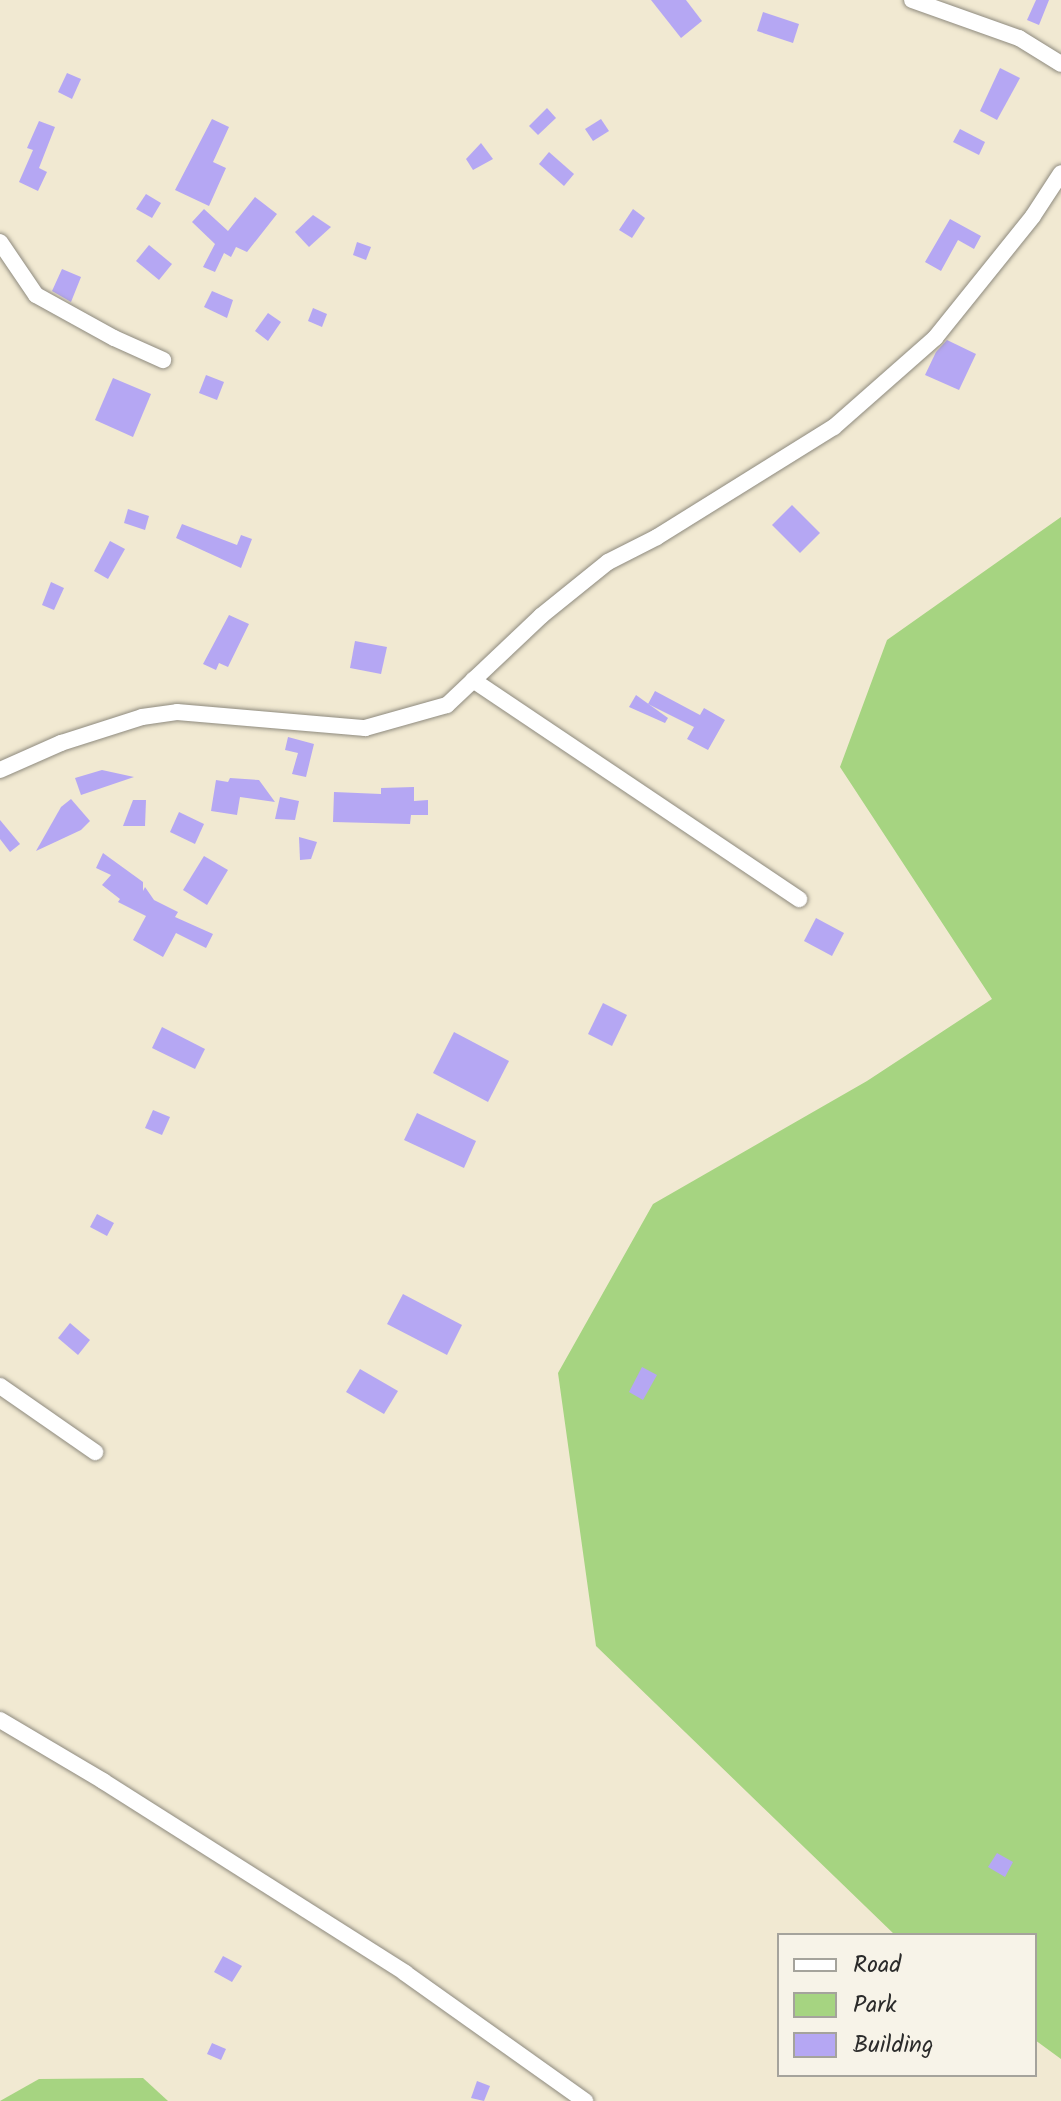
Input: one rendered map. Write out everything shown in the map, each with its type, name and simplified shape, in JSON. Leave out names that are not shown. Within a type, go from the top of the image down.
[{"type":"street","points":[[912,0],[1019,38],[1061,64]]},
{"type":"street","points":[[0,770],[61,743],[142,717],[177,712],[365,728],[447,705],[541,616],[608,562],[657,537],[834,427],[935,338],[1033,216],[1061,173]]},
{"type":"street","points":[[0,242],[36,295],[114,338],[163,360]]},
{"type":"street","points":[[473,680],[799,899]]},
{"type":"street","points":[[0,1386],[95,1452]]},
{"type":"street","points":[[0,1720],[103,1781],[405,1973],[585,2101]]},
{"type":"green space","points":[[1061,517],[1061,2059],[1037,2041],[1037,1933],[893,1933],[596,1646],[558,1373],[653,1204],[867,1081],[992,999],[840,767],[887,640]]},
{"type":"green space","points":[[143,2078],[168,2101],[0,2101],[39,2079]]},
{"type":"building","points":[[651,0],[686,0],[702,21],[681,38]]},
{"type":"building","points":[[1036,0],[1049,0],[1039,25],[1027,20]]},
{"type":"building","points":[[763,12],[799,24],[793,43],[757,31]]},
{"type":"building","points":[[1000,68],[1020,78],[997,120],[980,111]]},
{"type":"building","points":[[67,73],[81,79],[72,99],[58,92]]},
{"type":"building","points":[[547,108],[556,118],[538,135],[529,126]]},
{"type":"building","points":[[212,119],[229,127],[213,162],[226,168],[209,206],[175,190]]},
{"type":"building","points":[[601,119],[609,131],[593,141],[585,129]]},
{"type":"building","points":[[39,121],[55,127],[39,168],[47,172],[38,191],[19,182],[33,150],[27,148]]},
{"type":"building","points":[[960,129],[985,142],[979,155],[953,142]]},
{"type":"building","points":[[481,143],[493,159],[473,170],[466,159]]},
{"type":"building","points":[[549,152],[574,174],[564,186],[539,164]]},
{"type":"building","points":[[146,194],[161,203],[152,218],[136,209]]},
{"type":"building","points":[[255,197],[277,214],[247,252],[236,247],[231,257],[224,253],[215,272],[203,267],[215,244],[192,222],[204,209],[228,231]]},
{"type":"building","points":[[633,209],[645,218],[632,238],[619,230]]},
{"type":"building","points":[[313,215],[331,227],[309,247],[295,232]]},
{"type":"building","points":[[950,219],[981,236],[974,249],[958,240],[941,271],[925,262]]},
{"type":"building","points":[[357,242],[371,247],[366,260],[353,255]]},
{"type":"building","points":[[149,245],[172,264],[159,280],[136,261]]},
{"type":"building","points":[[62,269],[81,277],[71,302],[52,291]]},
{"type":"building","points":[[212,291],[233,300],[227,318],[204,307]]},
{"type":"building","points":[[313,308],[327,314],[322,327],[308,321]]},
{"type":"building","points":[[268,313],[281,322],[268,341],[255,331]]},
{"type":"building","points":[[947,340],[976,354],[959,390],[925,375],[936,352]]},
{"type":"building","points":[[206,375],[224,382],[217,400],[199,393]]},
{"type":"building","points":[[113,378],[151,394],[133,437],[95,420]]},
{"type":"building","points":[[792,505],[820,533],[800,553],[772,525]]},
{"type":"building","points":[[128,509],[149,516],[145,530],[124,523]]},
{"type":"building","points":[[182,524],[237,545],[241,535],[252,539],[241,568],[176,538]]},
{"type":"building","points":[[110,541],[125,549],[108,579],[94,571]]},
{"type":"building","points":[[51,582],[64,588],[54,610],[42,605]]},
{"type":"building","points":[[229,615],[249,624],[228,667],[219,663],[216,670],[203,664]]},
{"type":"building","points":[[355,641],[387,647],[381,674],[350,668]]},
{"type":"building","points":[[655,691],[700,715],[704,708],[725,720],[708,750],[687,739],[694,727],[648,704]]},
{"type":"building","points":[[636,695],[668,718],[665,723],[629,707]]},
{"type":"building","points":[[288,737],[314,744],[306,777],[292,774],[298,753],[285,750]]},
{"type":"building","points":[[102,770],[134,777],[81,795],[75,778]]},
{"type":"building","points":[[230,778],[259,780],[275,802],[240,797],[237,815],[211,811],[216,780],[228,782]]},
{"type":"building","points":[[414,787],[414,801],[428,800],[428,815],[411,815],[410,824],[333,822],[334,792],[381,794],[381,788]]},
{"type":"building","points":[[280,797],[299,801],[295,820],[275,819]]},
{"type":"building","points":[[71,799],[90,821],[81,830],[36,851],[61,807]]},
{"type":"building","points":[[133,800],[146,800],[145,826],[123,826]]},
{"type":"building","points":[[179,812],[204,824],[195,844],[170,832]]},
{"type":"building","points":[[0,820],[20,844],[10,852],[0,839]]},
{"type":"building","points":[[299,837],[317,842],[311,859],[300,860]]},
{"type":"building","points":[[103,853],[143,882],[143,891],[145,887],[154,900],[178,912],[175,917],[213,934],[206,948],[176,933],[163,957],[133,940],[146,916],[118,902],[120,899],[102,885],[111,875],[96,868]]},
{"type":"building","points":[[204,856],[228,870],[207,905],[183,890]]},
{"type":"building","points":[[816,918],[844,933],[832,956],[804,941]]},
{"type":"building","points":[[603,1003],[627,1015],[612,1046],[588,1034]]},
{"type":"building","points":[[162,1027],[205,1049],[195,1069],[152,1048]]},
{"type":"building","points":[[454,1032],[509,1061],[488,1102],[433,1073]]},
{"type":"building","points":[[153,1110],[170,1117],[162,1135],[145,1128]]},
{"type":"building","points":[[417,1113],[476,1141],[464,1168],[404,1140]]},
{"type":"building","points":[[97,1214],[114,1223],[107,1236],[90,1227]]},
{"type":"building","points":[[403,1294],[462,1325],[447,1355],[387,1324]]},
{"type":"building","points":[[70,1323],[90,1340],[78,1355],[58,1338]]},
{"type":"building","points":[[642,1367],[657,1375],[643,1400],[629,1392]]},
{"type":"building","points":[[360,1369],[398,1391],[384,1414],[346,1392]]},
{"type":"building","points":[[997,1853],[1013,1862],[1005,1877],[988,1867]]},
{"type":"building","points":[[223,1956],[242,1966],[232,1982],[214,1972]]},
{"type":"building","points":[[212,2043],[226,2049],[221,2060],[207,2054]]},
{"type":"building","points":[[477,2081],[490,2086],[484,2101],[471,2098]]}]
